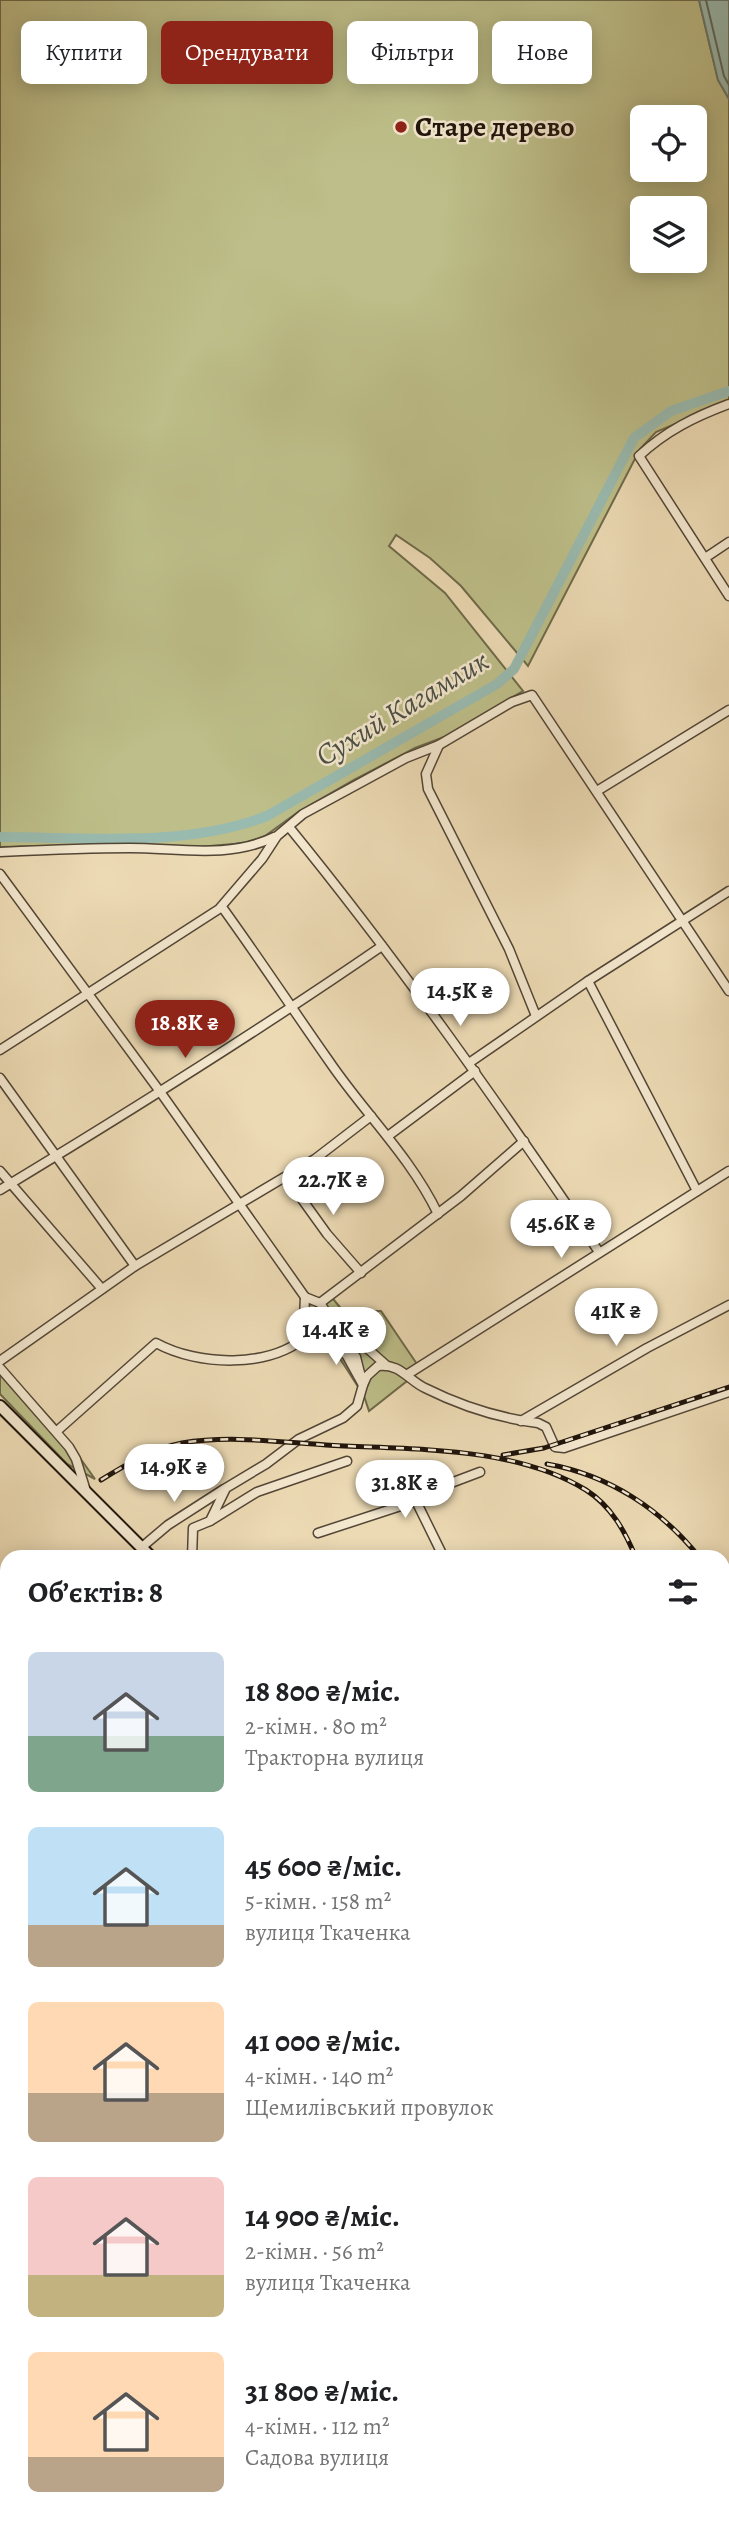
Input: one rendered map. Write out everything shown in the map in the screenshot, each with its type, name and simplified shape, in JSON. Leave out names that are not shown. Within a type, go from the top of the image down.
[{"type":"main road","points":[[0,1406],[145,1550]]},
{"type":"street","points":[[729,404],[695,416],[661,435],[639,456],[729,596]]},
{"type":"street","points":[[705,558],[729,542]]},
{"type":"street","points":[[0,852],[118,848],[218,851],[260,844],[277,836],[303,814],[331,798],[406,758],[439,745],[512,702],[532,695],[729,991]]},
{"type":"street","points":[[597,791],[729,710]]},
{"type":"street","points":[[439,745],[426,774],[428,789],[498,927],[536,1016]]},
{"type":"street","points":[[289,827],[475,1071],[599,1252]]},
{"type":"street","points":[[0,1050],[222,907],[262,859],[277,836]]},
{"type":"street","points":[[0,874],[86,995],[161,1093],[305,1297],[320,1303],[356,1357],[363,1385]]},
{"type":"street","points":[[469,1063],[588,981],[729,891]]},
{"type":"street","points":[[222,907],[328,1061],[388,1136],[425,1188],[438,1214]]},
{"type":"street","points":[[0,1190],[161,1093],[293,1008],[382,946]]},
{"type":"street","points":[[588,981],[697,1191]]},
{"type":"street","points":[[388,1136],[475,1071]]},
{"type":"street","points":[[0,1078],[135,1266]]},
{"type":"street","points":[[0,1361],[135,1266],[286,1177],[371,1116]]},
{"type":"street","points":[[320,1303],[438,1214],[524,1140]]},
{"type":"street","points":[[0,1171],[102,1289]]},
{"type":"street","points":[[408,1374],[729,1171]]},
{"type":"street","points":[[286,1177],[327,1234],[361,1273]]},
{"type":"street","points":[[305,1297],[304,1318],[308,1335]]},
{"type":"street","points":[[520,1421],[646,1348],[729,1305]]},
{"type":"street","points":[[57,1431],[156,1343],[173,1352],[204,1360],[234,1361],[296,1346],[308,1335],[344,1339],[368,1349],[386,1365],[408,1374],[412,1382],[449,1400],[546,1427],[555,1447],[564,1448],[729,1392]]},
{"type":"street","points":[[327,1335],[347,1356],[363,1385]]},
{"type":"street","points":[[142,1547],[196,1507],[266,1464],[299,1439],[343,1418],[357,1406],[363,1385],[373,1371],[386,1365]]},
{"type":"street","points":[[0,1368],[57,1431],[76,1459],[86,1491]]},
{"type":"street","points":[[193,1528],[210,1521],[257,1492],[347,1461]]},
{"type":"street","points":[[318,1533],[416,1501],[427,1492],[480,1472]]},
{"type":"street","points":[[210,1521],[226,1488]]},
{"type":"street","points":[[416,1501],[440,1550]]},
{"type":"street","points":[[192,1550],[196,1507]]},
{"type":"green space","points":[[0,0],[699,0],[718,80],[729,99],[729,401],[656,432],[640,449],[528,666],[461,586],[430,558],[396,535],[389,546],[445,593],[523,691],[444,737],[415,748],[354,780],[298,812],[265,836],[245,843],[198,847],[137,844],[0,847]]},
{"type":"green space","points":[[329,1294],[343,1311],[381,1311],[421,1370],[369,1411],[364,1396],[328,1340],[303,1349],[293,1315]]},
{"type":"green space","points":[[0,1363],[57,1426],[95,1479],[67,1464],[0,1394]]},
{"type":"water","points":[[699,0],[729,0],[729,99],[718,80]]},
{"type":"waterway","name":"Сухий Кагамлик","points":[[0,837],[169,837],[236,826],[267,816],[497,684],[514,669],[634,438],[671,411],[729,391]]},
{"type":"railway","points":[[503,1455],[544,1448],[729,1387]]},
{"type":"railway","points":[[101,1480],[160,1449],[200,1441],[254,1440],[460,1452],[526,1465],[557,1475],[586,1490],[595,1496],[616,1520],[632,1550]]},
{"type":"railway","points":[[547,1464],[592,1476],[632,1497],[668,1524],[693,1550]]},
{"type":"place","name":"Старе дерево","points":[[401,127]]}]
